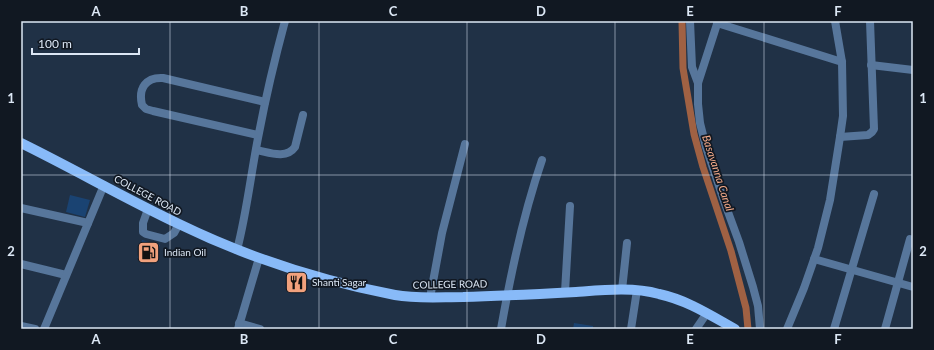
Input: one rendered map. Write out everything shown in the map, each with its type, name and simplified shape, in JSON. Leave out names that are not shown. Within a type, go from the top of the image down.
[{"type":"main road","name":"COLLEGE ROAD","points":[[21,143],[179,224],[237,250],[314,275],[369,289],[412,297],[430,298],[637,290],[675,298],[707,313],[735,329]]},
{"type":"street","points":[[237,250],[258,135],[272,69],[285,21]]},
{"type":"street","points":[[690,21],[692,67],[698,83]]},
{"type":"street","points":[[786,329],[804,288],[814,260],[830,200],[843,116],[842,62],[835,21]]},
{"type":"street","points":[[840,137],[868,135],[874,129],[870,21]]},
{"type":"street","points":[[760,329],[758,306],[753,287],[706,147],[700,123],[698,83],[717,22],[842,62]]},
{"type":"street","points":[[871,65],[913,70]]},
{"type":"street","points":[[258,135],[153,112],[146,109],[142,105],[142,91],[146,82],[150,79],[163,78],[265,102]]},
{"type":"street","points":[[256,150],[279,154],[292,152],[297,141],[303,115]]},
{"type":"street","points":[[430,298],[442,233],[466,144]]},
{"type":"street","points":[[501,329],[524,218],[542,160]]},
{"type":"street","points":[[44,329],[104,185]]},
{"type":"street","points":[[834,329],[874,194]]},
{"type":"street","points":[[565,292],[570,206]]},
{"type":"street","points":[[21,208],[88,223]]},
{"type":"street","points":[[148,209],[143,223],[143,232],[146,234],[165,239],[174,233],[179,224]]},
{"type":"street","points":[[894,329],[885,328],[910,239]]},
{"type":"street","points":[[622,290],[627,243]]},
{"type":"street","points":[[259,258],[238,326],[260,329]]},
{"type":"street","points":[[814,260],[913,287]]},
{"type":"street","points":[[21,264],[66,275]]},
{"type":"street","points":[[631,329],[637,290]]},
{"type":"street","points":[[696,329],[707,313]]},
{"type":"street","points":[[21,326],[35,329]]},
{"type":"building","points":[[70,195],[90,200],[85,217],[66,212]]},
{"type":"building","name":"Indian Oil","points":[[142,240],[160,245],[156,263],[137,258]]},
{"type":"building","points":[[574,323],[593,326],[593,329],[573,329]]},
{"type":"waterway","name":"Basavanna Canal","points":[[682,21],[683,68],[694,134],[703,167],[731,251],[746,308],[748,329]]},
{"type":"place","name":"Indian Oil","points":[[149,252]]},
{"type":"place","name":"Shanti Sagar","points":[[296,282]]}]
